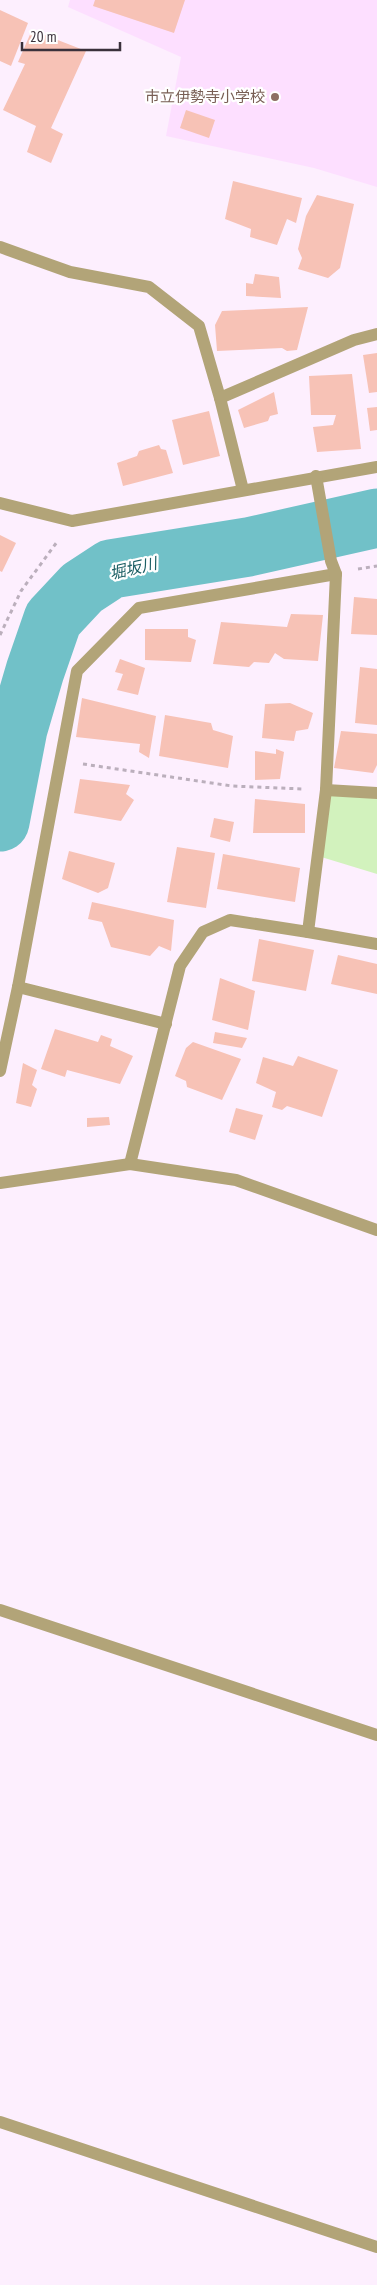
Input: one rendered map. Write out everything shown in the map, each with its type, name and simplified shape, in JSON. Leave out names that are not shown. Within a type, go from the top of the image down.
[{"type":"street","points":[[0,247],[70,272],[149,287],[199,326],[220,398],[243,490]]},
{"type":"street","points":[[220,398],[354,340],[377,334]]},
{"type":"street","points":[[0,503],[72,521],[316,476],[377,468]]},
{"type":"street","points":[[308,932],[326,790],[336,574],[331,561],[316,476]]},
{"type":"street","points":[[0,1071],[18,987],[77,671],[139,608],[336,574]]},
{"type":"street","points":[[326,790],[377,793]]},
{"type":"street","points":[[130,1164],[180,966],[203,932],[230,920],[377,944]]},
{"type":"street","points":[[18,987],[166,1024]]},
{"type":"street","points":[[0,1183],[130,1164],[236,1180],[377,1230]]},
{"type":"street","points":[[0,1610],[377,1736]]},
{"type":"street","points":[[0,2122],[377,2247]]},
{"type":"path","points":[[0,635],[21,591],[72,521]]},
{"type":"path","points":[[81,764],[232,786],[326,790]]},
{"type":"shaded area","name":"市立伊勢寺小学校","points":[[70,0],[377,0],[377,187],[314,168],[166,136],[181,57],[68,7]]},
{"type":"green space","points":[[326,790],[377,793],[377,874],[318,856]]},
{"type":"building","points":[[95,0],[185,0],[174,33],[93,6]]},
{"type":"building","points":[[0,10],[28,23],[11,66],[0,61]]},
{"type":"building","points":[[32,30],[86,51],[51,128],[63,134],[51,163],[27,152],[36,126],[3,110],[25,64],[18,62]]},
{"type":"building","points":[[186,110],[215,120],[209,138],[180,128]]},
{"type":"building","points":[[233,181],[302,198],[296,223],[287,219],[277,245],[250,237],[251,229],[225,219]]},
{"type":"building","points":[[317,195],[354,204],[340,268],[328,278],[298,269],[302,258],[298,249],[306,216]]},
{"type":"building","points":[[255,274],[279,277],[281,298],[246,296],[246,283],[253,284]]},
{"type":"building","points":[[308,307],[297,350],[287,351],[282,348],[217,351],[215,325],[222,311]]},
{"type":"building","points":[[377,353],[377,392],[369,393],[363,355]]},
{"type":"building","points":[[352,374],[361,449],[317,452],[313,427],[333,425],[336,415],[311,415],[309,376]]},
{"type":"building","points":[[274,392],[278,414],[270,416],[268,421],[244,428],[238,410]]},
{"type":"building","points":[[377,407],[377,430],[370,431],[367,408]]},
{"type":"building","points":[[209,411],[220,456],[183,465],[172,420]]},
{"type":"building","points":[[159,445],[161,449],[166,450],[173,473],[123,486],[117,463],[137,456],[139,451]]},
{"type":"building","points":[[0,535],[16,543],[2,572],[0,571]]},
{"type":"building","points":[[354,597],[377,599],[377,635],[351,634]]},
{"type":"building","points":[[291,614],[323,615],[318,661],[284,659],[275,653],[269,663],[254,662],[249,667],[213,664],[221,622],[287,627]]},
{"type":"building","points":[[145,629],[188,629],[188,637],[196,640],[191,662],[145,660]]},
{"type":"building","points":[[120,659],[145,668],[138,695],[117,690],[123,674],[115,672]]},
{"type":"building","points":[[360,667],[377,669],[377,725],[355,723]]},
{"type":"building","points":[[82,698],[156,716],[149,758],[139,752],[140,744],[76,737]]},
{"type":"building","points":[[290,703],[313,713],[308,729],[296,731],[294,741],[262,738],[265,704]]},
{"type":"building","points":[[165,715],[211,723],[213,730],[233,736],[228,768],[159,756]]},
{"type":"building","points":[[341,731],[377,734],[377,765],[373,773],[334,768]]},
{"type":"building","points":[[276,749],[284,752],[280,779],[255,780],[255,751],[276,754]]},
{"type":"building","points":[[80,779],[130,785],[126,794],[134,800],[121,821],[74,813]]},
{"type":"building","points":[[255,799],[305,804],[305,833],[253,833]]},
{"type":"building","points":[[214,818],[234,822],[230,842],[210,837]]},
{"type":"building","points":[[177,847],[215,853],[206,908],[167,902]]},
{"type":"building","points":[[69,851],[115,863],[108,888],[98,893],[62,879]]},
{"type":"building","points":[[223,854],[300,868],[295,902],[217,889]]},
{"type":"building","points":[[92,902],[174,920],[171,951],[159,946],[150,956],[111,947],[102,922],[88,919]]},
{"type":"building","points":[[259,939],[314,950],[306,991],[252,981]]},
{"type":"building","points":[[338,955],[377,964],[377,994],[331,984]]},
{"type":"building","points":[[220,978],[255,991],[248,1030],[212,1020]]},
{"type":"building","points":[[55,1029],[98,1042],[101,1035],[112,1039],[110,1046],[133,1056],[120,1084],[67,1070],[65,1077],[41,1069]]},
{"type":"building","points":[[215,1032],[247,1038],[242,1048],[213,1043]]},
{"type":"building","points":[[193,1042],[241,1059],[222,1100],[187,1087],[186,1081],[175,1076],[186,1048]]},
{"type":"building","points":[[298,1056],[338,1070],[322,1117],[287,1106],[282,1110],[272,1107],[276,1092],[256,1083],[263,1057],[293,1066]]},
{"type":"building","points":[[23,1063],[37,1070],[32,1085],[37,1089],[31,1107],[16,1103]]},
{"type":"building","points":[[236,1108],[263,1115],[255,1140],[229,1132]]},
{"type":"building","points":[[109,1117],[110,1125],[87,1127],[87,1118]]},
{"type":"waterway","name":"堀坂川","points":[[0,822],[18,729],[53,619],[82,588],[111,569],[248,547],[377,518]]},
{"type":"place","name":"市立伊勢寺小学校","points":[[275,97]]}]
